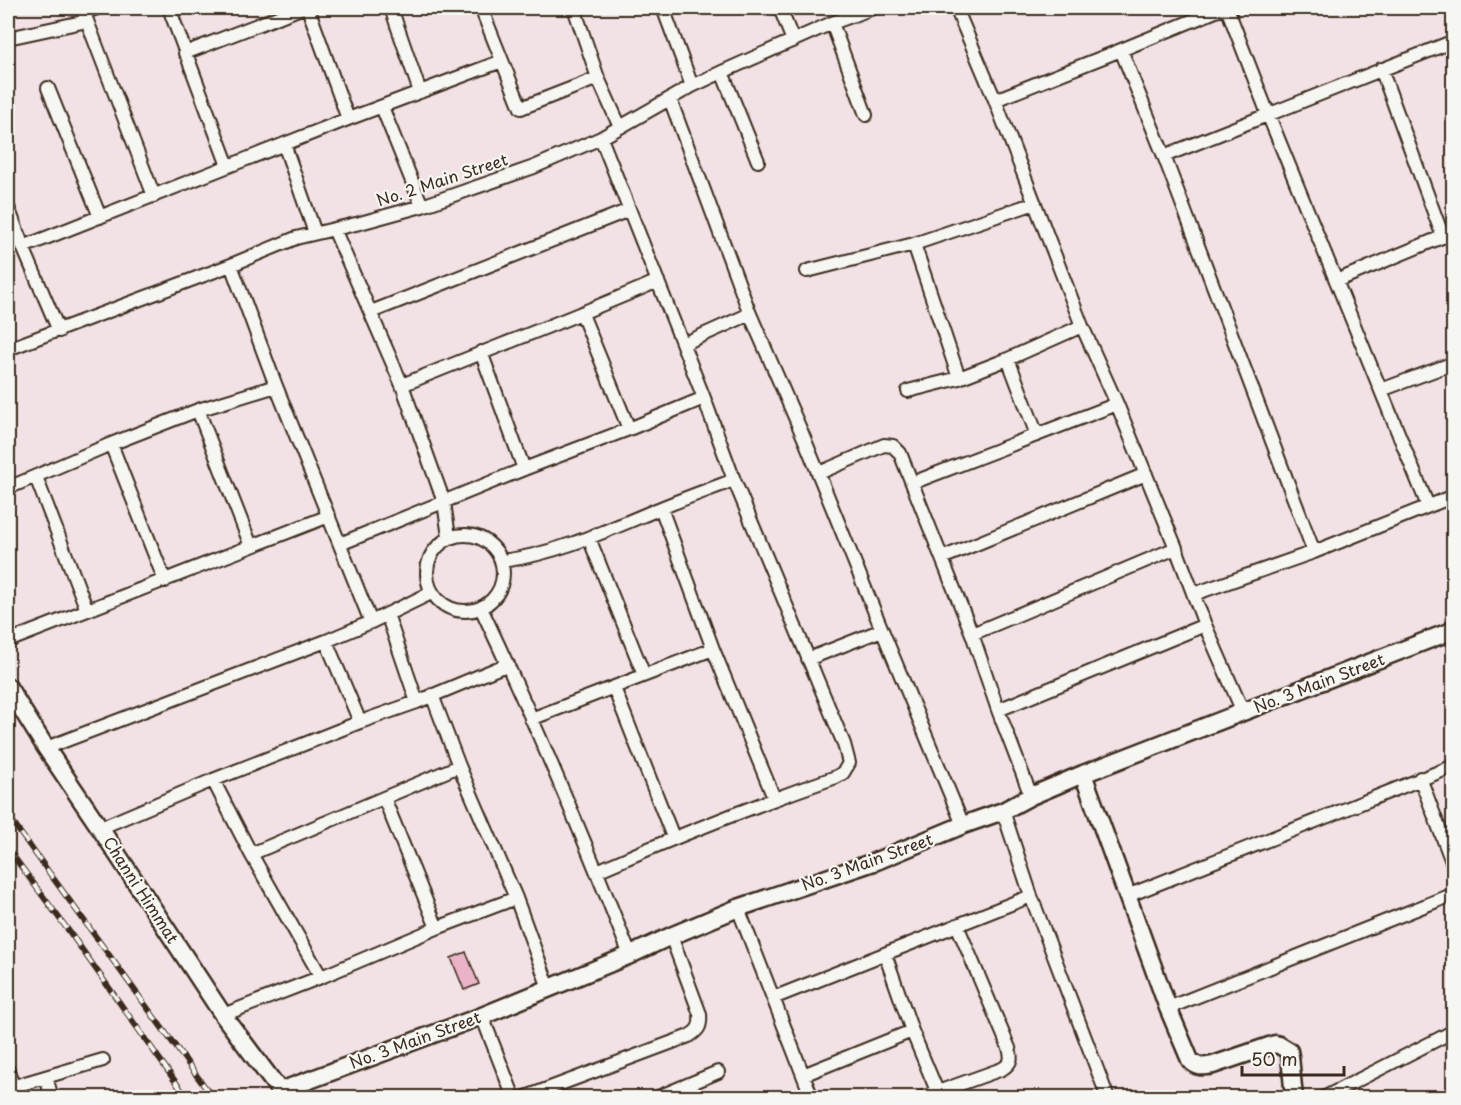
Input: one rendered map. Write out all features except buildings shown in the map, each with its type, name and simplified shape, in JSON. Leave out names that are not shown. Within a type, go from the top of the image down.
[{"type":"street","points":[[97,8],[84,13],[154,196]]},
{"type":"street","points":[[169,8],[228,166]]},
{"type":"street","points":[[185,53],[301,8]]},
{"type":"street","points":[[308,8],[348,119]]},
{"type":"street","points":[[391,8],[420,92]]},
{"type":"street","points":[[481,8],[521,108],[598,78]]},
{"type":"street","points":[[574,8],[598,78],[620,127]]},
{"type":"street","points":[[663,8],[692,86]]},
{"type":"street","points":[[780,8],[793,41]]},
{"type":"street","name":"No. 2 Main Street","points":[[8,350],[296,238],[360,224],[422,206],[534,167],[601,138],[692,86],[832,23],[873,8]]},
{"type":"street","points":[[956,8],[995,100],[1082,326],[1117,404],[1205,625],[1243,712]]},
{"type":"street","points":[[995,100],[1225,8],[1428,506]]},
{"type":"street","points":[[8,38],[87,21]]},
{"type":"street","points":[[832,23],[866,115]]},
{"type":"street","points":[[1164,156],[1454,40]]},
{"type":"street","points":[[1121,51],[1164,156],[1314,552]]},
{"type":"street","points":[[22,247],[502,61]]},
{"type":"street","points":[[1336,281],[1448,234],[1381,69]]},
{"type":"street","points":[[722,72],[758,161]]},
{"type":"street","points":[[48,88],[100,217]]},
{"type":"street","points":[[670,99],[750,314],[819,473],[963,825]]},
{"type":"street","points":[[382,107],[422,206]]},
{"type":"street","points":[[597,871],[673,837],[836,777],[843,773],[849,763],[844,744],[734,480],[601,138]]},
{"type":"street","points":[[284,144],[315,233]]},
{"type":"street","points":[[807,272],[914,244],[1035,203]]},
{"type":"street","points":[[8,207],[22,247],[58,331]]},
{"type":"street","points":[[371,312],[629,210]]},
{"type":"street","points":[[334,229],[402,385],[444,502],[449,537]]},
{"type":"street","points":[[914,244],[959,378]]},
{"type":"street","points":[[231,265],[276,386],[371,622]]},
{"type":"street","points":[[402,385],[582,314],[658,281]]},
{"type":"street","points":[[582,314],[629,429]]},
{"type":"street","points":[[682,344],[750,314]]},
{"type":"street","points":[[908,391],[959,378],[1082,326]]},
{"type":"street","points":[[481,352],[524,469]]},
{"type":"street","points":[[1008,359],[1037,435]]},
{"type":"street","points":[[1381,390],[1454,363]]},
{"type":"street","points":[[8,488],[198,410],[276,386]]},
{"type":"street","points":[[340,544],[704,399]]},
{"type":"street","points":[[912,483],[1117,404]]},
{"type":"street","points":[[198,410],[251,546]]},
{"type":"street","points":[[111,444],[165,581]]},
{"type":"street","points":[[819,473],[884,445],[893,446],[900,453],[972,634],[1031,796]]},
{"type":"street","points":[[942,558],[1146,474]]},
{"type":"street","points":[[36,477],[87,610]]},
{"type":"street","points":[[502,561],[543,554],[589,538],[734,480]]},
{"type":"street","points":[[1194,594],[1314,552],[1454,496]]},
{"type":"street","points":[[661,508],[713,649],[774,798]]},
{"type":"street","points":[[8,641],[329,516]]},
{"type":"street","points":[[471,534],[490,543],[502,561],[502,583],[490,602],[481,608],[470,611],[448,608],[431,593],[426,572],[432,551],[449,537],[471,534]]},
{"type":"street","points":[[589,538],[644,675]]},
{"type":"street","points":[[972,634],[1176,548]]},
{"type":"street","points":[[46,748],[326,641],[431,593]]},
{"type":"street","points":[[481,608],[508,664],[597,871],[630,955]]},
{"type":"street","points":[[387,614],[417,702]]},
{"type":"street","points":[[998,710],[1205,625]]},
{"type":"street","points":[[808,659],[882,630]]},
{"type":"street","name":"No. 3 Main Street","points":[[279,1091],[482,1016],[738,908],[874,862],[1003,811],[1031,796],[1083,774],[1454,630]]},
{"type":"street","points":[[326,641],[360,722]]},
{"type":"street","points":[[531,718],[713,649]]},
{"type":"street","points":[[100,828],[213,780],[417,702],[508,664]]},
{"type":"street","name":"Channi Himmat","points":[[8,687],[223,1015],[279,1091]]},
{"type":"street","points":[[614,688],[673,837]]},
{"type":"street","points":[[432,695],[459,766],[516,898],[549,988]]},
{"type":"street","points":[[250,854],[459,766]]},
{"type":"street","points":[[1128,896],[1454,766]]},
{"type":"street","points":[[1083,774],[1168,1008],[1190,1060],[1202,1067],[1213,1065],[1275,1044],[1289,1052],[1294,1098]]},
{"type":"street","points":[[1420,778],[1454,867]]},
{"type":"street","points":[[213,780],[250,854],[321,977]]},
{"type":"street","points":[[384,798],[437,928]]},
{"type":"street","points":[[1003,811],[1031,896],[1108,1098]]},
{"type":"street","points":[[1168,1008],[1454,894]]},
{"type":"street","points":[[773,998],[1031,896]]},
{"type":"street","points":[[223,1015],[516,898]]},
{"type":"street","points":[[738,908],[812,1098]]},
{"type":"street","points":[[921,1098],[1002,1069],[1008,1065],[1010,1060],[1009,1048],[957,925]]},
{"type":"street","points":[[523,1098],[696,1032],[701,1023],[700,1014],[671,936]]},
{"type":"street","points":[[885,954],[912,1031],[937,1091]]},
{"type":"street","points":[[482,1016],[514,1098]]},
{"type":"street","points":[[803,1075],[912,1031]]},
{"type":"street","points":[[1323,1098],[1454,1031]]},
{"type":"street","points":[[8,1070],[10,1087],[103,1060]]},
{"type":"street","points":[[656,1098],[718,1072]]},
{"type":"street","points":[[46,1077],[52,1098]]},
{"type":"street","points":[[1448,1098],[1454,1095]]},
{"type":"railway","points":[[8,816],[213,1098]]},
{"type":"railway","points":[[8,849],[187,1098]]}]
